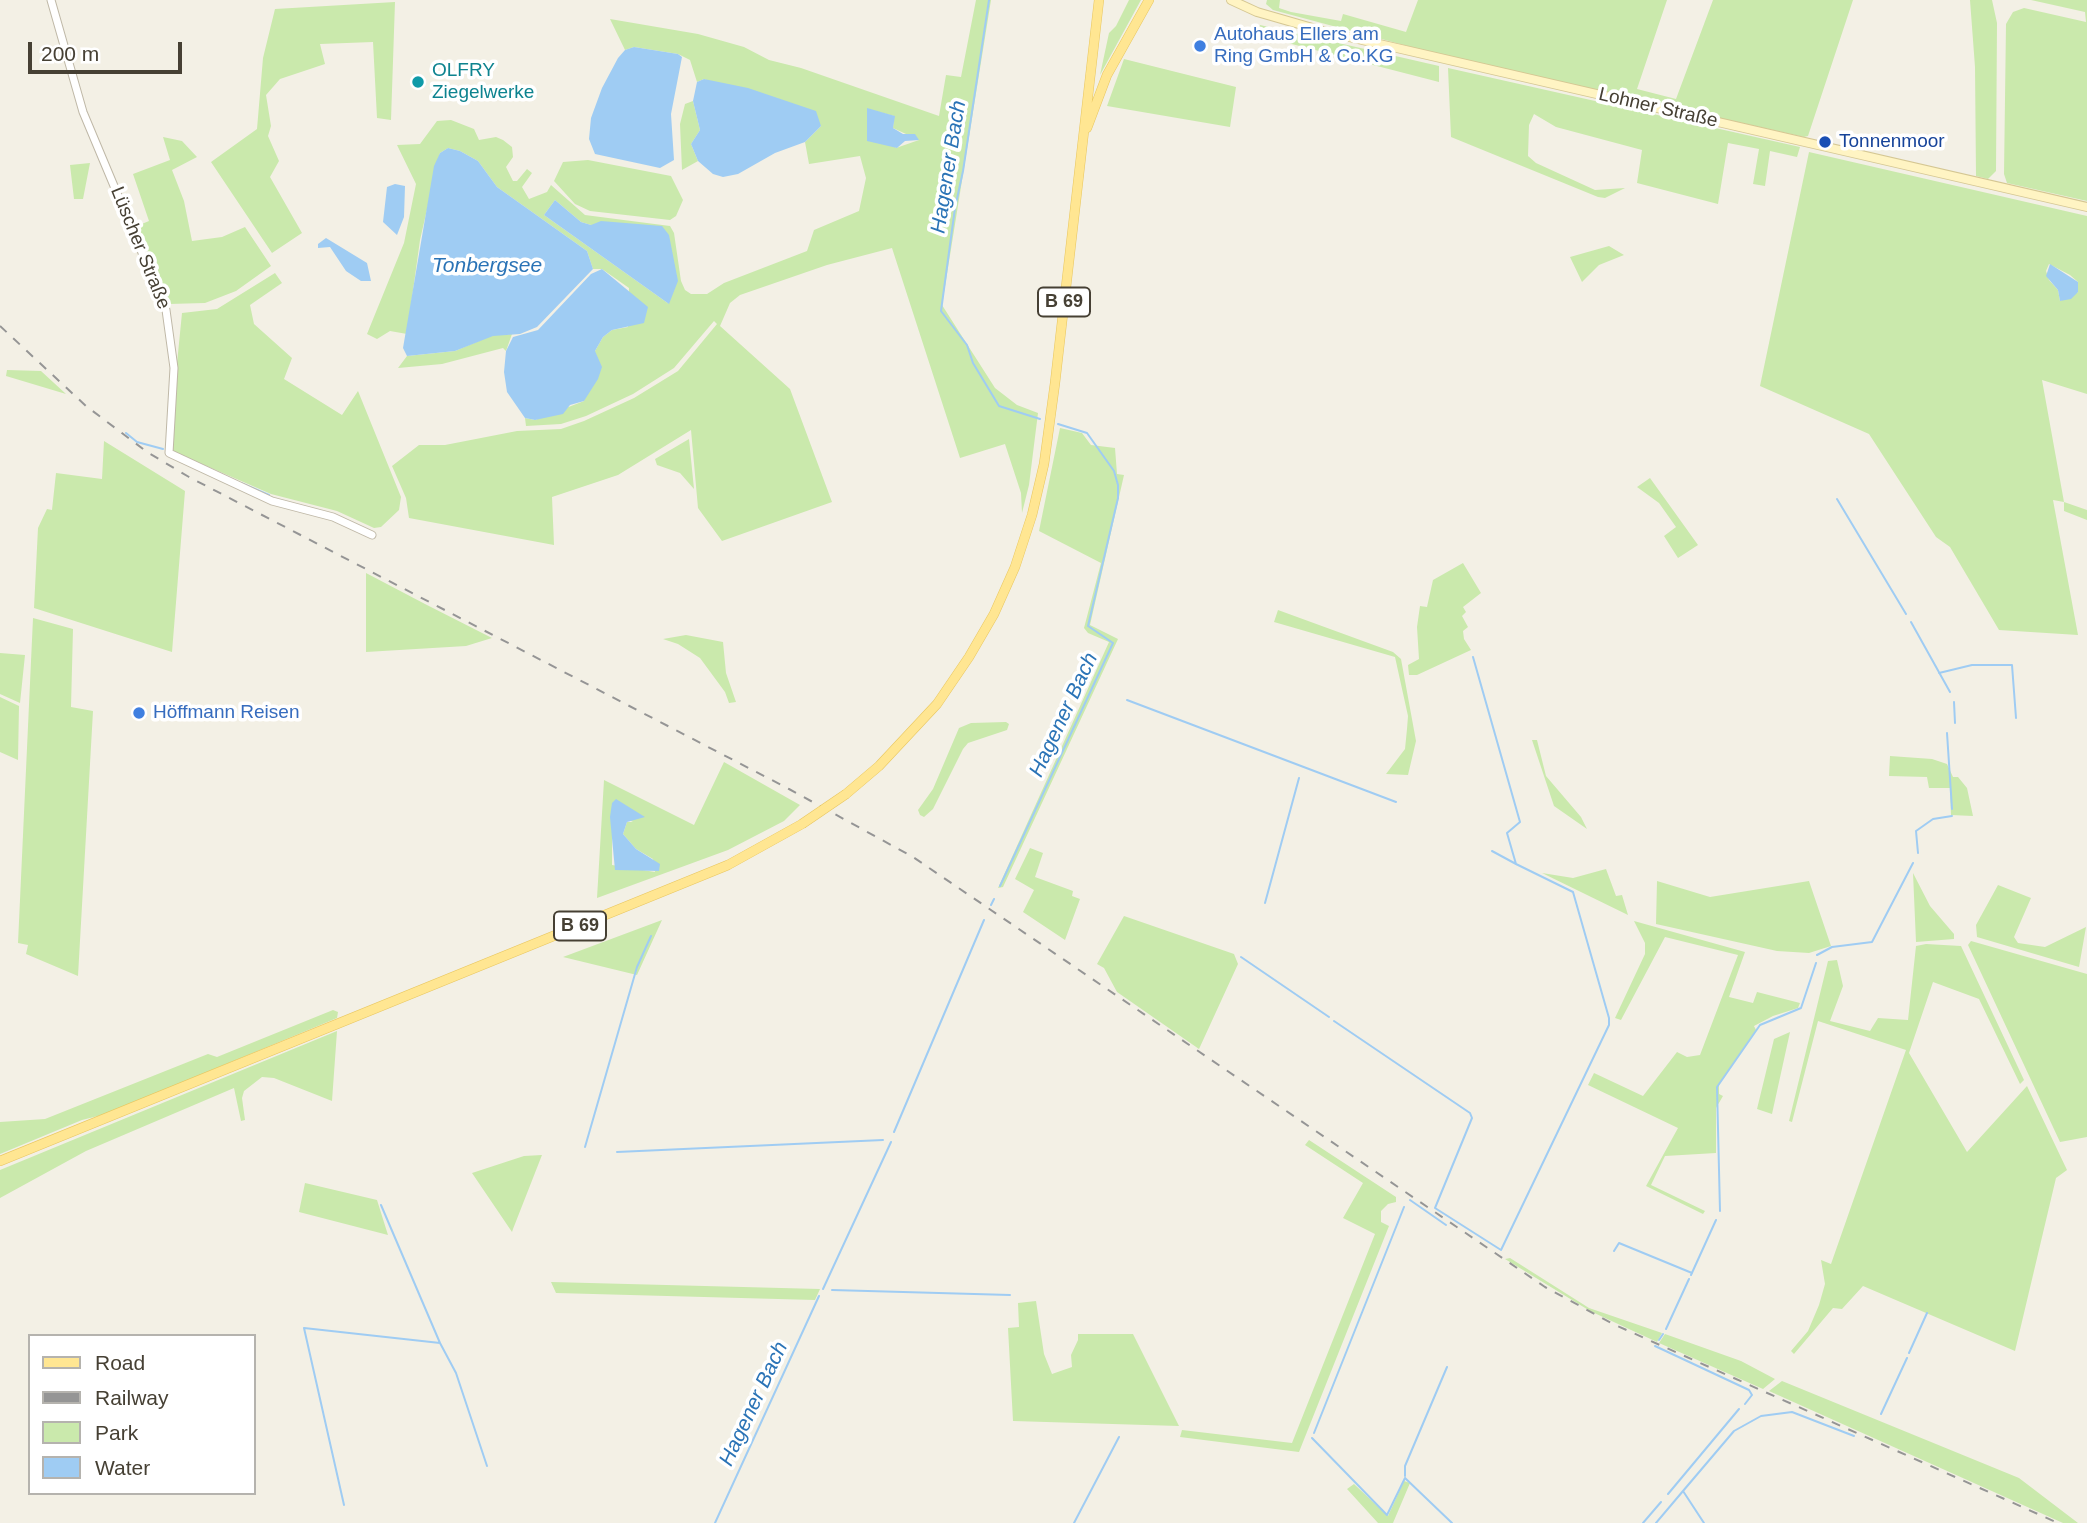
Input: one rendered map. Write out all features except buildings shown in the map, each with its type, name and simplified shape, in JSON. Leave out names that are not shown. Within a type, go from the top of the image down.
[{"type":"main road","name":"B 69","points":[[2,1160],[22,1148],[32,1148],[728,865],[802,824],[846,794],[879,766],[937,704],[994,614],[1015,567],[1044,464],[1099,0]]},
{"type":"main road","points":[[1083,136],[1107,75],[1150,0]]},
{"type":"main road","name":"Lohner Straße","points":[[1231,0],[1257,12],[1323,31],[2087,207]]},
{"type":"street","name":"Lüscher Straße","points":[[51,0],[83,113],[166,310],[173,358],[167,444],[170,453],[272,501],[333,517],[372,535]]},
{"type":"green space","points":[[976,0],[991,0],[942,305],[995,388],[1017,405],[1038,413],[1029,485],[1022,513],[1021,493],[1005,444],[960,458],[892,248],[827,265],[740,295],[730,303],[720,326],[790,389],[832,502],[722,541],[698,508],[691,430],[618,475],[552,497],[554,545],[409,518],[406,498],[392,466],[419,445],[445,445],[517,431],[561,429],[584,421],[634,398],[678,371],[717,324],[714,321],[674,368],[633,394],[586,416],[561,424],[526,426],[525,418],[535,420],[584,401],[595,351],[603,337],[612,330],[628,327],[629,288],[602,269],[593,269],[587,251],[497,187],[478,161],[448,148],[440,153],[420,240],[407,334],[390,331],[377,339],[367,334],[404,243],[416,184],[397,145],[420,144],[437,121],[451,120],[474,129],[479,140],[496,137],[503,140],[512,147],[513,157],[506,167],[513,181],[517,181],[527,169],[532,173],[522,187],[529,199],[547,192],[551,185],[585,215],[670,226],[674,233],[681,281],[685,290],[691,294],[707,294],[724,283],[807,251],[814,230],[859,211],[866,178],[860,156],[809,164],[805,142],[821,126],[704,79],[697,82],[690,60],[678,54],[634,47],[625,50],[610,19],[698,34],[744,47],[769,60],[801,68],[939,116],[946,75],[961,77]],"holes":[[[867,109],[894,116],[893,128],[919,140],[896,148]],[[555,200],[581,222],[591,225],[669,304],[544,215]]]},
{"type":"green space","points":[[1129,0],[1141,0],[1100,75],[1109,33],[1116,26]]},
{"type":"green space","points":[[1267,0],[1280,0],[1279,8],[1291,12],[1341,21],[1343,14],[1406,32],[1418,0],[1667,0],[1637,89],[1676,99],[1713,0],[1853,0],[1808,136],[1804,137],[1445,56],[1273,10],[1266,4]]},
{"type":"green space","points":[[1970,0],[1992,0],[1997,23],[1996,171],[1988,179],[1976,176],[1975,67]]},
{"type":"green space","points":[[2031,0],[2087,0],[2087,201],[2007,183],[2004,174],[2006,24],[2013,12],[2024,8],[2086,22],[2085,12]]},
{"type":"green space","points":[[395,2],[391,120],[377,118],[373,42],[320,44],[325,64],[280,79],[266,95],[271,126],[268,136],[279,161],[270,177],[302,233],[272,253],[211,162],[257,129],[263,58],[275,9]]},
{"type":"green space","points":[[1260,25],[1439,66],[1439,82],[1257,35]]},
{"type":"green space","points":[[1124,59],[1236,87],[1230,127],[1107,106]]},
{"type":"green space","points":[[1448,68],[1800,147],[1797,157],[1770,151],[1765,186],[1753,184],[1759,149],[1728,143],[1718,204],[1637,183],[1642,150],[1556,127],[1534,114],[1529,125],[1528,156],[1536,163],[1595,190],[1625,188],[1605,198],[1598,197],[1451,137]]},
{"type":"green space","points":[[693,101],[700,130],[691,144],[698,161],[682,170],[680,124],[685,104]]},
{"type":"green space","points":[[163,137],[182,141],[197,157],[172,170],[184,201],[192,241],[222,237],[245,227],[271,266],[236,291],[205,303],[169,304],[137,226],[149,221],[133,174],[170,160]]},
{"type":"green space","points":[[1809,152],[2087,216],[2087,394],[2042,380],[2064,502],[2053,500],[2078,635],[1999,630],[1950,547],[1936,537],[1869,434],[1760,386]],"holes":[[[2049,264],[2078,282],[2078,292],[2060,301],[2058,290],[2049,280],[2046,271]]]},
{"type":"green space","points":[[588,160],[671,176],[683,200],[676,216],[670,220],[590,211],[575,204],[554,181],[563,162]]},
{"type":"green space","points":[[90,163],[83,199],[74,199],[70,165]]},
{"type":"green space","points":[[1609,246],[1624,255],[1599,265],[1582,282],[1570,257]]},
{"type":"green space","points":[[275,273],[282,283],[250,305],[254,324],[292,358],[284,379],[342,415],[358,391],[401,497],[399,510],[381,527],[374,528],[337,511],[271,494],[172,451],[169,444],[182,313],[217,309]]},
{"type":"green space","points":[[512,334],[506,351],[503,348],[442,364],[398,368],[407,356],[455,351],[493,335]]},
{"type":"green space","points":[[7,370],[41,371],[66,394],[6,376]]},
{"type":"green space","points":[[1060,428],[1082,433],[1091,445],[1115,448],[1117,474],[1124,475],[1090,625],[1118,639],[1003,887],[998,888],[1109,642],[1088,633],[1084,628],[1101,563],[1039,531]]},
{"type":"green space","points":[[689,439],[694,489],[680,473],[657,465],[655,459]]},
{"type":"green space","points":[[104,441],[185,491],[172,652],[34,608],[38,528],[47,509],[52,510],[56,473],[102,479]]},
{"type":"green space","points":[[1650,478],[1698,545],[1678,558],[1664,536],[1676,527],[1659,503],[1637,487]]},
{"type":"green space","points":[[2064,502],[2087,510],[2087,520],[2064,511]]},
{"type":"green space","points":[[1463,563],[1481,593],[1463,607],[1466,612],[1462,616],[1468,627],[1463,631],[1464,639],[1471,650],[1417,675],[1409,675],[1408,665],[1419,659],[1417,627],[1420,606],[1427,607],[1433,580]]},
{"type":"green space","points":[[366,573],[492,638],[466,646],[366,652]]},
{"type":"green space","points":[[1278,610],[1393,652],[1401,659],[1416,741],[1408,775],[1386,774],[1405,749],[1408,716],[1395,657],[1274,622]]},
{"type":"green space","points":[[33,618],[73,629],[71,707],[93,711],[78,976],[26,954],[28,945],[18,943]]},
{"type":"green space","points":[[686,635],[723,642],[726,673],[736,702],[729,703],[725,692],[700,658],[678,644],[663,639]]},
{"type":"green space","points":[[0,653],[25,655],[20,703],[0,694]]},
{"type":"green space","points":[[0,697],[19,706],[18,760],[0,752]]},
{"type":"green space","points":[[971,723],[1009,724],[1007,730],[968,743],[933,809],[924,817],[920,815],[918,810],[933,789],[959,728]]},
{"type":"green space","points":[[1532,740],[1537,740],[1546,776],[1581,817],[1587,829],[1554,806]]},
{"type":"green space","points":[[1890,756],[1932,759],[1947,764],[1953,777],[1958,777],[1967,788],[1973,816],[1951,815],[1950,788],[1929,788],[1927,777],[1889,776]]},
{"type":"green space","points":[[724,762],[800,805],[784,821],[728,850],[597,898],[604,780],[694,825]],"holes":[[[612,812],[633,822],[627,822],[623,834],[636,849],[653,859],[655,872],[612,865]]]},
{"type":"green space","points":[[1030,848],[1043,853],[1035,877],[1073,891],[1072,896],[1080,899],[1065,940],[1023,912],[1034,890],[1015,879]]},
{"type":"green space","points":[[1606,869],[1616,896],[1622,895],[1628,915],[1542,873],[1573,878]]},
{"type":"green space","points":[[1913,873],[1930,906],[1954,934],[1954,939],[1916,942]]},
{"type":"green space","points":[[1657,881],[1710,897],[1809,881],[1831,946],[1809,953],[1777,951],[1656,924]]},
{"type":"green space","points":[[1998,885],[2031,898],[2014,937],[2018,943],[2045,947],[2086,927],[2079,967],[1977,937],[1976,925]]},
{"type":"green space","points":[[1124,916],[1234,954],[1238,964],[1199,1049],[1117,992],[1104,968],[1097,964]]},
{"type":"green space","points":[[662,920],[637,975],[563,957]]},
{"type":"green space","points":[[1634,921],[1745,952],[1729,997],[1753,1003],[1757,992],[1800,1003],[1798,1008],[1754,1026],[1756,1030],[1719,1085],[1719,1094],[1723,1096],[1716,1108],[1716,1153],[1665,1156],[1651,1185],[1705,1211],[1703,1214],[1646,1186],[1678,1128],[1588,1085],[1594,1073],[1643,1096],[1677,1052],[1687,1057],[1700,1055],[1738,955],[1665,937],[1621,1020],[1615,1018],[1645,954],[1645,943]]},
{"type":"green space","points":[[1971,941],[2087,974],[2087,1137],[2060,1142],[1968,945]]},
{"type":"green space","points":[[1916,946],[1961,946],[2024,1080],[2020,1084],[1979,999],[1933,982],[1909,1053],[1967,1152],[2027,1086],[2067,1170],[2056,1178],[2015,1351],[1863,1286],[1842,1309],[1833,1308],[1794,1354],[1791,1351],[1808,1331],[1819,1305],[1825,1284],[1821,1260],[1831,1264],[1906,1050],[1818,1021],[1792,1122],[1789,1121],[1828,961],[1837,960],[1843,986],[1830,1021],[1870,1031],[1878,1018],[1908,1020]]},
{"type":"green space","points":[[333,1010],[338,1012],[337,1018],[106,1114],[82,1120],[0,1154],[0,1122],[45,1119],[208,1054],[217,1057]]},
{"type":"green space","points":[[337,1031],[332,1101],[274,1078],[262,1077],[244,1091],[242,1098],[245,1120],[241,1121],[234,1088],[86,1151],[0,1198],[0,1170]]},
{"type":"green space","points":[[1790,1032],[1772,1114],[1757,1109],[1774,1039]]},
{"type":"green space","points":[[1309,1140],[1396,1197],[1396,1202],[1388,1204],[1381,1211],[1381,1222],[1389,1226],[1299,1452],[1180,1437],[1182,1430],[1292,1443],[1375,1234],[1343,1218],[1363,1183],[1305,1145]]},
{"type":"green space","points":[[542,1155],[512,1232],[472,1173],[524,1156]]},
{"type":"green space","points":[[305,1183],[377,1200],[388,1235],[299,1212]]},
{"type":"green space","points":[[1510,1258],[1589,1308],[1662,1333],[1657,1342],[1590,1311],[1505,1259]]},
{"type":"green space","points":[[551,1282],[820,1289],[815,1300],[556,1293]]},
{"type":"green space","points":[[1036,1301],[1044,1354],[1052,1374],[1072,1367],[1071,1355],[1078,1334],[1133,1334],[1179,1426],[1013,1421],[1008,1328],[1019,1327],[1018,1303]]},
{"type":"green space","points":[[1665,1334],[1741,1361],[1775,1379],[1763,1389],[1659,1343]]},
{"type":"green space","points":[[1782,1381],[2019,1478],[2078,1523],[2063,1523],[1769,1391]]},
{"type":"green space","points":[[1404,1481],[1410,1483],[1393,1523],[1378,1523],[1347,1489],[1354,1484],[1388,1516]]},
{"type":"water","points":[[634,47],[678,54],[682,57],[671,114],[674,160],[660,168],[595,154],[589,139],[591,118],[602,88],[618,58],[625,50]]},
{"type":"water","points":[[704,79],[748,88],[816,111],[821,126],[805,142],[775,153],[738,174],[723,177],[713,174],[698,161],[691,144],[700,130],[693,101],[697,82]]},
{"type":"water","points":[[867,108],[895,116],[893,128],[903,134],[915,134],[919,140],[905,141],[897,148],[867,141]]},
{"type":"water","name":"Tonbergsee","points":[[448,148],[478,161],[497,187],[587,251],[593,269],[537,327],[520,334],[493,336],[455,351],[407,356],[403,348],[434,166],[440,153]]},
{"type":"water","points":[[395,184],[405,186],[404,217],[397,235],[383,222],[387,187]]},
{"type":"water","points":[[555,200],[581,222],[591,225],[601,221],[662,226],[669,235],[678,281],[669,304],[544,215]]},
{"type":"water","points":[[326,238],[367,263],[371,281],[361,281],[346,271],[330,247],[318,248],[318,244]]},
{"type":"water","points":[[2050,264],[2078,282],[2078,292],[2071,299],[2060,301],[2058,290],[2046,276]]},
{"type":"water","points":[[602,269],[648,307],[644,323],[612,330],[603,337],[595,351],[602,367],[584,401],[570,405],[563,414],[535,420],[525,418],[507,392],[504,372],[506,351],[513,337],[538,330],[591,274]]},
{"type":"water","points":[[616,799],[645,817],[627,822],[623,834],[636,849],[660,864],[659,871],[615,870],[610,817],[612,803]]},
{"type":"waterway","name":"Hagener Bach","points":[[989,0],[941,311],[967,345],[973,363],[999,406],[1040,419]]},
{"type":"waterway","name":"Hagener Bach","points":[[1000,886],[1113,643],[1088,626],[1118,498],[1118,485],[1114,471],[1087,433],[1058,424]]},
{"type":"waterway","points":[[126,433],[137,442],[163,449]]},
{"type":"waterway","points":[[241,483],[269,495]]},
{"type":"waterway","points":[[1837,499],[1906,614]]},
{"type":"waterway","points":[[1911,622],[1950,692]]},
{"type":"waterway","points":[[1334,1021],[1470,1113],[1472,1118],[1435,1208],[1501,1250],[1609,1025],[1609,1018],[1573,892],[1516,864],[1507,833],[1520,822],[1473,657]]},
{"type":"waterway","points":[[1939,673],[1972,665],[2012,665],[2016,718]]},
{"type":"waterway","points":[[1127,700],[1396,802]]},
{"type":"waterway","points":[[1954,702],[1955,723]]},
{"type":"waterway","points":[[1947,733],[1952,809]]},
{"type":"waterway","points":[[1265,903],[1299,778]]},
{"type":"waterway","points":[[1918,853],[1916,831],[1933,819],[1952,816]]},
{"type":"waterway","points":[[1492,851],[1516,864]]},
{"type":"waterway","points":[[1817,955],[1832,947],[1872,942],[1913,863]]},
{"type":"waterway","name":"Hagener Bach","points":[[991,905],[994,899]]},
{"type":"waterway","name":"Hagener Bach","points":[[894,1132],[984,920]]},
{"type":"waterway","points":[[585,1147],[637,967],[651,936]]},
{"type":"waterway","points":[[1241,957],[1329,1017]]},
{"type":"waterway","points":[[1720,1211],[1717,1087],[1760,1025],[1801,1008],[1816,963]]},
{"type":"waterway","points":[[617,1152],[883,1140]]},
{"type":"waterway","name":"Hagener Bach","points":[[823,1289],[891,1142]]},
{"type":"waterway","points":[[1410,1200],[1446,1225]]},
{"type":"waterway","points":[[344,1505],[304,1328],[440,1343],[381,1205]]},
{"type":"waterway","points":[[1314,1433],[1404,1207]]},
{"type":"waterway","points":[[1691,1275],[1716,1220]]},
{"type":"waterway","points":[[1614,1251],[1619,1243],[1692,1273]]},
{"type":"waterway","points":[[1666,1329],[1689,1279]]},
{"type":"waterway","points":[[832,1290],[1010,1295]]},
{"type":"waterway","name":"Hagener Bach","points":[[715,1523],[819,1296]]},
{"type":"waterway","points":[[1909,1353],[1927,1313]]},
{"type":"waterway","points":[[1659,1340],[1663,1334]]},
{"type":"waterway","points":[[440,1343],[456,1373],[487,1466]]},
{"type":"waterway","points":[[1655,1346],[1749,1390],[1752,1395],[1745,1404]]},
{"type":"waterway","points":[[1881,1414],[1907,1358]]},
{"type":"waterway","points":[[1405,1476],[1405,1466],[1447,1367]]},
{"type":"waterway","points":[[1668,1494],[1739,1409]]},
{"type":"waterway","points":[[1683,1491],[1734,1431],[1761,1416],[1792,1412],[1854,1436]]},
{"type":"waterway","points":[[1074,1523],[1119,1437]]},
{"type":"waterway","points":[[1312,1438],[1387,1515],[1405,1478],[1452,1523]]},
{"type":"waterway","points":[[1656,1523],[1683,1491],[1704,1523]]},
{"type":"waterway","points":[[1643,1523],[1661,1502]]},
{"type":"railway","points":[[0,326],[86,406],[147,452],[189,477],[789,789],[913,857],[1545,1287],[1613,1324],[2058,1523]]},
{"type":"place","name":"Autohaus Ellers am Ring GmbH & Co.KG","points":[[1200,46]]},
{"type":"place","name":"OLFRY Ziegelwerke","points":[[418,82]]},
{"type":"place","name":"Tonnenmoor","points":[[1825,142]]},
{"type":"place","name":"Höffmann Reisen","points":[[139,713]]}]
